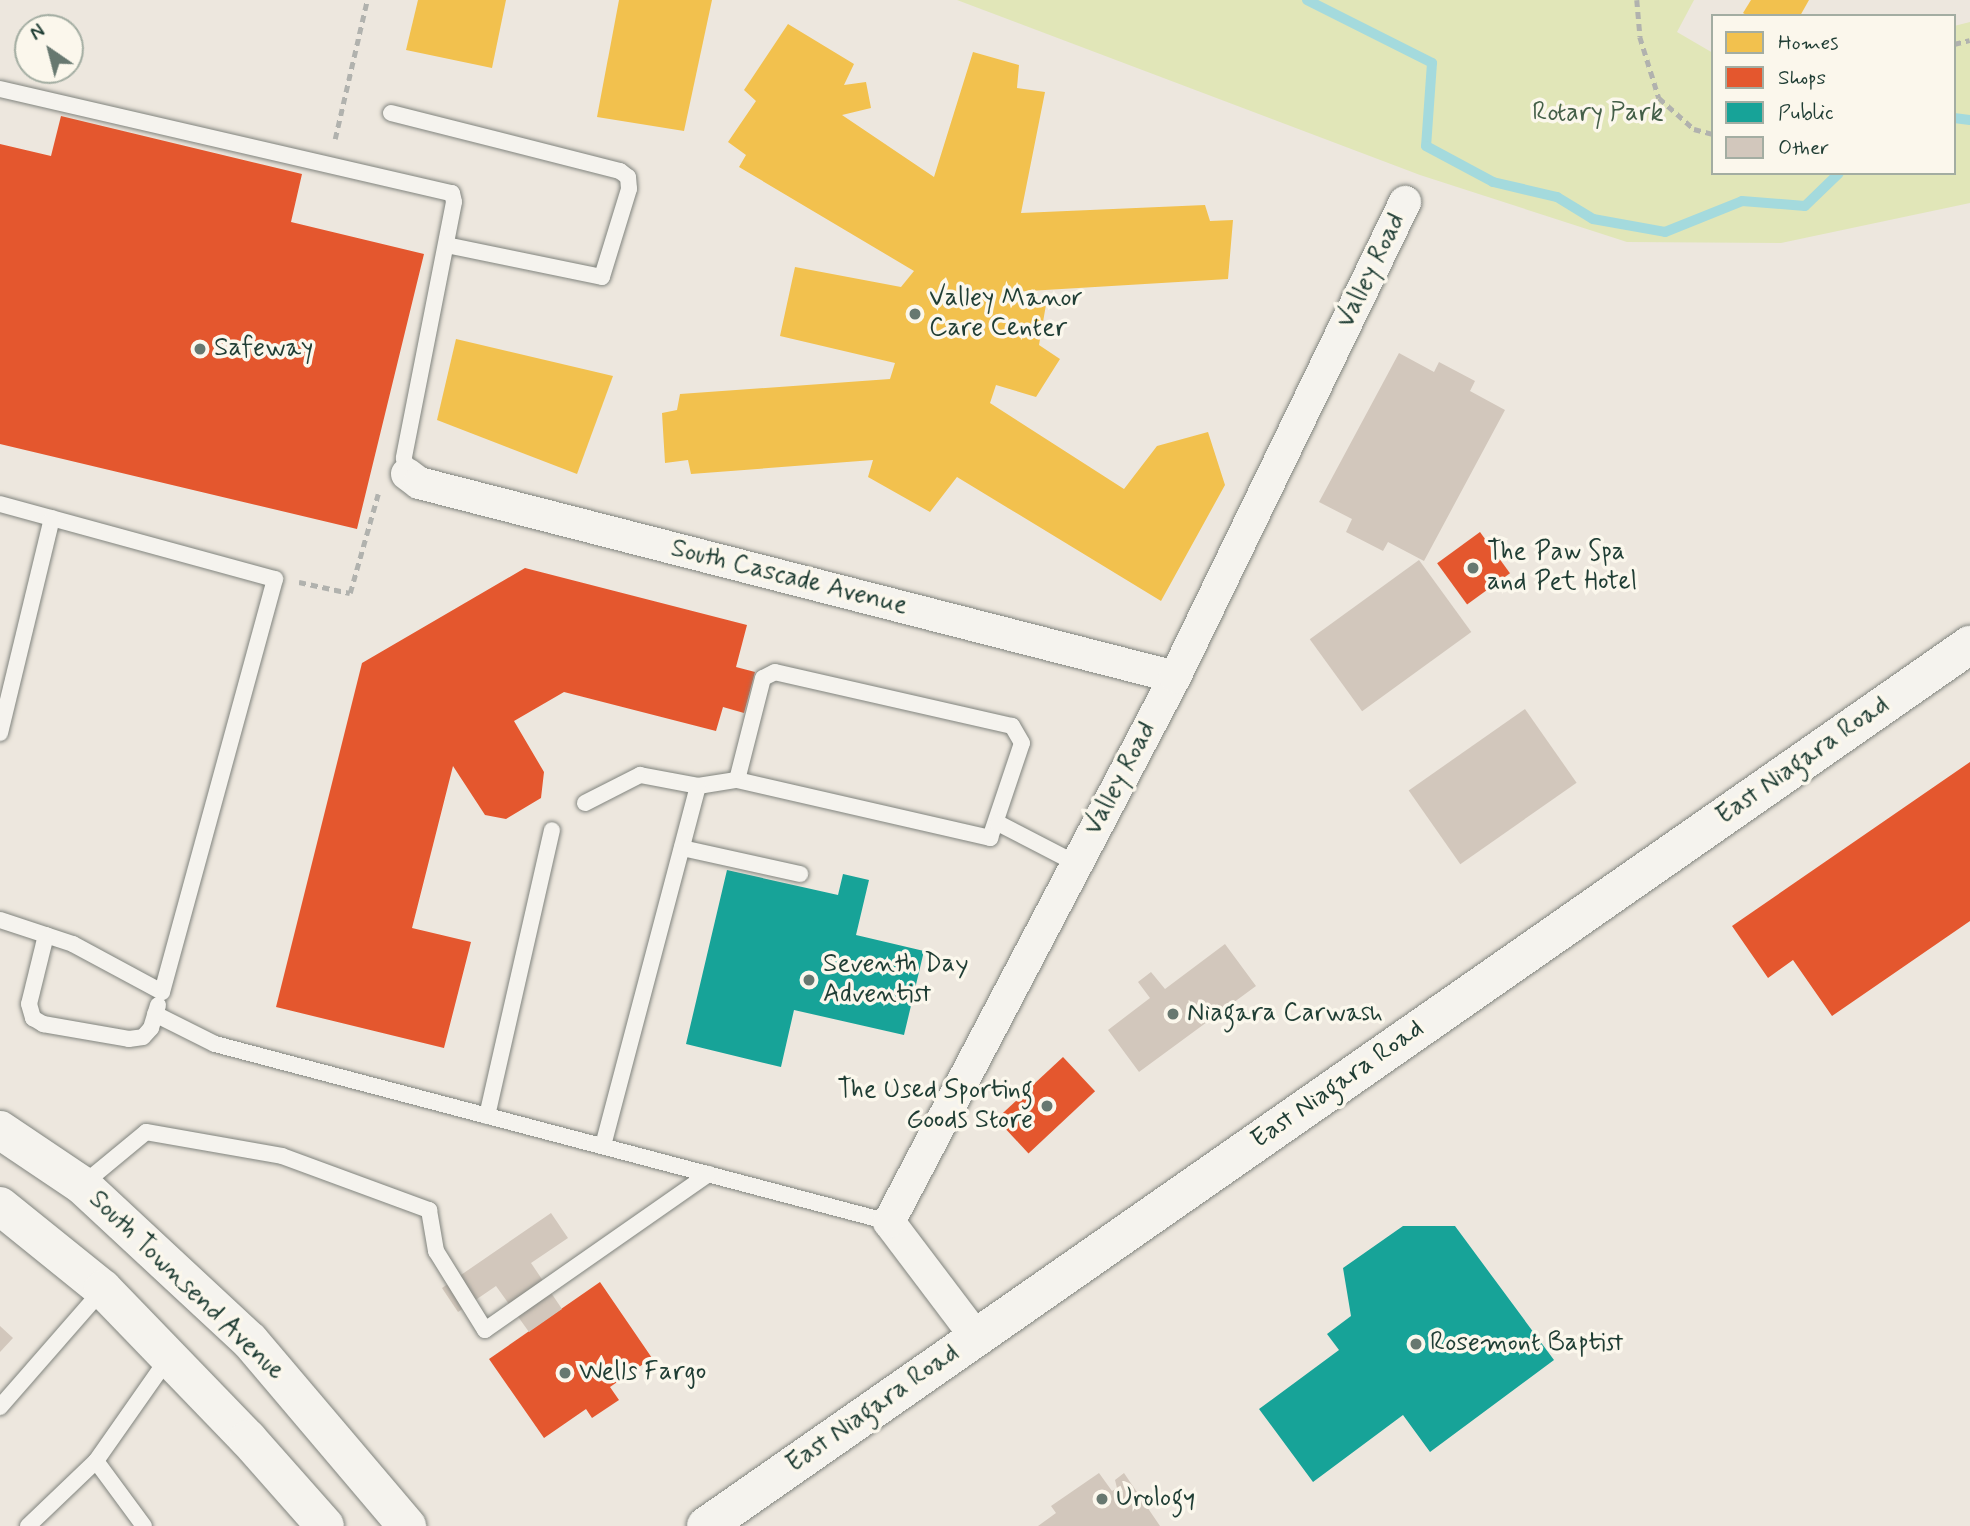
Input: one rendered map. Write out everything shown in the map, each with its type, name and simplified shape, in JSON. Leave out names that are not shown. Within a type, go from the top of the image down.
[{"type":"main road","name":"East Niagara Road","points":[[706,1526],[1970,645]]},
{"type":"main road","name":"South Townsend Avenue","points":[[0,1130],[82,1185],[250,1341],[407,1526]]},
{"type":"main road","points":[[0,1206],[103,1289],[170,1356],[315,1523]]},
{"type":"street","name":"Valley Road","points":[[889,1222],[1175,677],[1405,202]]},
{"type":"street","name":"South Cascade Avenue","points":[[393,480],[419,483],[1175,677]]},
{"type":"street","points":[[889,1222],[976,1337]]},
{"type":"lane","points":[[0,89],[452,193],[454,202],[404,458],[393,480]]},
{"type":"lane","points":[[391,113],[621,171],[628,177],[629,189],[602,277],[446,245]]},
{"type":"lane","points":[[0,504],[275,579],[162,992],[155,1014],[143,1037],[129,1039],[43,1024],[33,1018],[29,1004],[46,935]]},
{"type":"lane","points":[[0,733],[52,518]]},
{"type":"lane","points":[[585,803],[640,775],[698,786],[737,780],[983,838],[995,833],[1022,743],[1012,726],[775,672],[763,678],[737,780]]},
{"type":"lane","points":[[603,1146],[698,786]]},
{"type":"lane","points":[[998,822],[1077,863]]},
{"type":"lane","points":[[487,1116],[552,830]]},
{"type":"lane","points":[[682,848],[800,874]]},
{"type":"lane","points":[[0,920],[73,944],[162,992]]},
{"type":"lane","points":[[155,1014],[215,1044],[889,1222]]},
{"type":"lane","points":[[82,1185],[146,1132],[282,1156],[429,1210],[436,1251],[485,1331],[709,1174]]},
{"type":"lane","points":[[0,1407],[103,1289]]},
{"type":"lane","points":[[28,1526],[96,1461],[170,1356]]},
{"type":"lane","points":[[96,1461],[144,1526]]},
{"type":"path","points":[[332,152],[367,0]]},
{"type":"path","points":[[1637,0],[1640,37],[1659,98],[1694,129],[1711,133]]},
{"type":"path","points":[[247,571],[350,593],[393,480]]},
{"type":"green space","name":"Rotary Park","points":[[957,0],[1694,0],[1677,32],[1711,52],[1711,175],[1956,175],[1956,26],[1970,22],[1970,203],[1781,243],[1627,242],[1420,175]]},
{"type":"building: Homes","points":[[418,0],[506,0],[492,68],[406,50]]},
{"type":"building: Homes","points":[[619,0],[712,0],[684,131],[597,117]]},
{"type":"building: Homes","points":[[1751,0],[1809,0],[1801,14],[1743,13]]},
{"type":"building: Homes","name":"Valley Manor Care Center","points":[[788,24],[854,64],[844,85],[866,82],[871,108],[842,115],[934,177],[973,52],[1019,65],[1017,88],[1045,92],[1021,213],[1205,205],[1210,221],[1233,220],[1228,279],[1011,292],[1014,301],[1047,299],[1039,345],[1060,359],[1036,397],[996,385],[990,403],[1124,489],[1157,446],[1208,432],[1225,485],[1161,601],[957,477],[930,512],[868,477],[873,460],[691,474],[688,460],[665,463],[662,413],[677,410],[680,394],[890,379],[895,363],[780,336],[795,267],[901,287],[914,271],[739,167],[746,155],[728,142],[756,101],[744,90]]},
{"type":"building: Homes","points":[[456,339],[613,376],[577,474],[437,420]]},
{"type":"building: Shops","name":"Safeway","points":[[61,116],[302,174],[291,222],[424,254],[357,529],[0,444],[0,144],[51,156]]},
{"type":"building: Shops","name":"The Paw Spa and Pet Hotel","points":[[1480,532],[1510,573],[1467,604],[1437,563]]},
{"type":"building: Shops","points":[[525,568],[747,625],[736,667],[755,672],[744,713],[723,707],[716,731],[564,692],[514,721],[544,772],[541,798],[506,819],[485,815],[453,766],[412,928],[471,942],[444,1048],[276,1007],[362,663]]},
{"type":"building: Shops","points":[[1970,762],[1970,921],[1832,1016],[1793,960],[1768,978],[1732,926]]},
{"type":"building: Shops","name":"The Used Sporting Goods Store","points":[[1063,1057],[1095,1091],[1029,1153],[996,1119]]},
{"type":"building: Shops","name":"Wells Fargo","points":[[600,1282],[652,1358],[610,1387],[619,1400],[592,1418],[586,1409],[544,1438],[489,1359]]},
{"type":"building: Public","name":"Seventh Day Adventist","points":[[727,870],[838,895],[843,874],[869,880],[856,935],[924,951],[904,1035],[794,1010],[781,1067],[686,1044]]},
{"type":"building: Public","points":[[1403,1226],[1455,1226],[1554,1360],[1430,1452],[1403,1415],[1313,1482],[1259,1409],[1339,1350],[1327,1334],[1351,1316],[1343,1268]]},
{"type":"building: Other","points":[[1399,353],[1434,372],[1439,362],[1475,381],[1470,391],[1505,410],[1424,561],[1388,542],[1383,551],[1346,532],[1352,519],[1319,502]]},
{"type":"building: Other","points":[[1419,560],[1471,632],[1362,711],[1310,639]]},
{"type":"building: Other","points":[[1525,709],[1577,783],[1460,864],[1409,790]]},
{"type":"building: Other","name":"Niagara Carwash","points":[[1225,944],[1256,986],[1139,1072],[1108,1030],[1150,998],[1138,982],[1151,972],[1165,989]]},
{"type":"building: Other","points":[[551,1213],[568,1238],[531,1263],[562,1309],[529,1332],[496,1286],[458,1312],[442,1288]]},
{"type":"building: Other","points":[[0,1326],[13,1338],[0,1352]]},
{"type":"building: Other","name":"Urology","points":[[1099,1473],[1112,1491],[1117,1488],[1115,1480],[1124,1473],[1160,1526],[1038,1526],[1056,1513],[1051,1506]]},
{"type":"waterway","points":[[1307,0],[1432,63],[1426,146],[1493,182],[1557,197],[1593,219],[1665,232],[1742,201],[1805,206],[1837,175]]},
{"type":"waterway","points":[[1956,118],[1970,120]]},
{"type":"place","name":"Valley Manor Care Center","points":[[915,314]]},
{"type":"place","name":"Safeway","points":[[200,349]]},
{"type":"place","name":"The Paw Spa and Pet Hotel","points":[[1473,568]]},
{"type":"place","name":"Seventh Day Adventist","points":[[809,980]]},
{"type":"place","name":"Niagara Carwash","points":[[1173,1014]]},
{"type":"place","name":"The Used Sporting Goods Store","points":[[1047,1106]]},
{"type":"place","name":"Rosemont Baptist","points":[[1416,1344]]},
{"type":"place","name":"Wells Fargo","points":[[565,1373]]},
{"type":"place","name":"Urology","points":[[1102,1499]]}]
